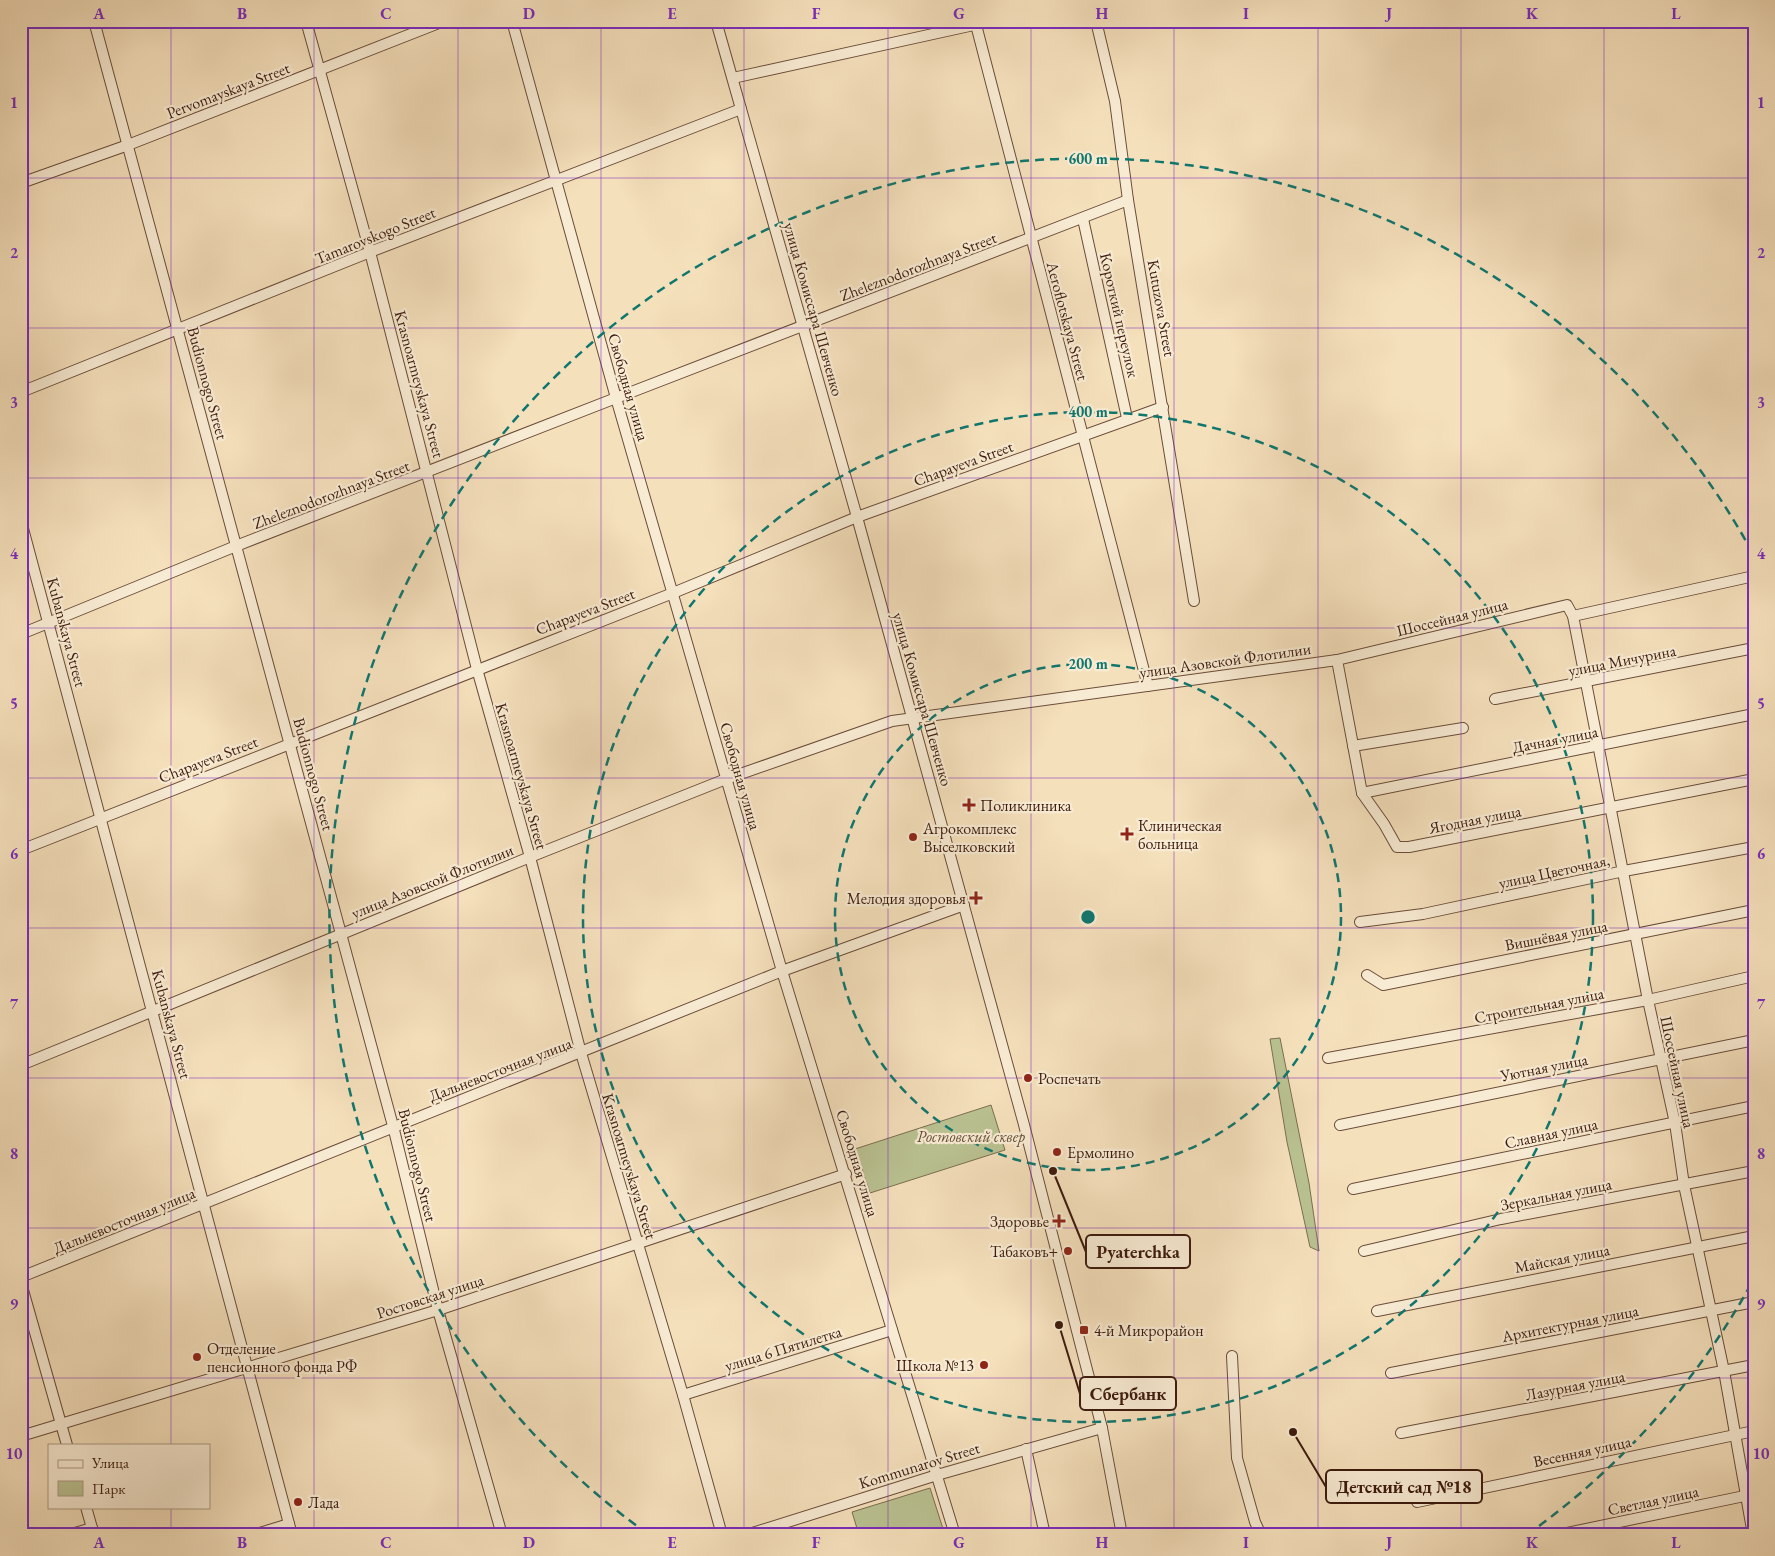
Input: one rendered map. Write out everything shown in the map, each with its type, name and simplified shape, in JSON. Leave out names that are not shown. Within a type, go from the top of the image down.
[{"type":"street","name":"Budionnogo Street","points":[[94,21],[393,1126],[438,1310],[502,1535]]},
{"type":"street","name":"Krasnoarmeyskaya Street","points":[[306,21],[370,252],[477,669],[530,857],[581,1053],[683,1395],[722,1535]]},
{"type":"street","name":"Pervomayskaya Street","points":[[21,183],[128,145],[444,21]]},
{"type":"street","name":"Свободная улица","points":[[512,21],[616,398],[782,971],[846,1174],[955,1535]]},
{"type":"street","name":"улица Комиссара Шевченко","points":[[716,21],[858,518],[1056,1246],[1102,1428],[1122,1535]]},
{"type":"street","points":[[733,78],[975,23],[992,21]]},
{"type":"street","name":"Kutuzova Street","points":[[1096,21],[1115,101],[1128,200],[1194,601]]},
{"type":"street","name":"Aeroflotskaya Street","points":[[975,23],[1030,240],[1084,436],[1148,686]]},
{"type":"street","name":"Tamarovskogo Street","points":[[21,392],[370,252],[741,109]]},
{"type":"street","name":"Zheleznodorozhnaya Street","points":[[21,634],[236,546],[1030,240],[1128,200]]},
{"type":"street","name":"Короткий переулок","points":[[1083,219],[1127,418]]},
{"type":"street","name":"Chapayeva Street","points":[[21,850],[673,593],[858,518],[1084,436],[1127,418],[1163,407]]},
{"type":"street","name":"Kubanskaya Street","points":[[21,521],[154,1011],[292,1535]]},
{"type":"street","points":[[1573,616],[1754,576]]},
{"type":"street","name":"Шоссейная улица","points":[[1334,660],[1567,605],[1573,616],[1648,1000],[1675,1123],[1684,1185],[1749,1495],[1753,1535]]},
{"type":"street","name":"улица Мичурина","points":[[1495,699],[1754,648]]},
{"type":"street","name":"улица Азовской Флотилии","points":[[21,1065],[726,779],[892,721],[1334,660]]},
{"type":"street","name":"Ягодная улица","points":[[1334,660],[1362,793],[1384,824],[1397,847],[1409,847],[1754,779]]},
{"type":"street","name":"Дачная улица","points":[[1362,793],[1754,714]]},
{"type":"street","points":[[1353,746],[1463,728]]},
{"type":"street","name":"улица Цветочная,","points":[[1360,922],[1423,914],[1624,871],[1754,847]]},
{"type":"street","name":"Дальневосточная улица","points":[[21,1277],[782,971],[964,905]]},
{"type":"street","name":"Вишнёвая улица","points":[[1367,975],[1383,985],[1754,910]]},
{"type":"street","name":"Строительная улица","points":[[1328,1058],[1648,1000],[1754,976]]},
{"type":"street","name":"Уютная улица","points":[[1340,1125],[1512,1088],[1662,1061],[1754,1040]]},
{"type":"street","name":"Славная улица","points":[[1353,1188],[1754,1106]]},
{"type":"street","name":"Зеркальная улица","points":[[1364,1251],[1501,1219],[1754,1171]]},
{"type":"street","name":"Ростовская улица","points":[[21,1436],[438,1310],[846,1174]]},
{"type":"street","name":"Майская улица","points":[[1377,1310],[1754,1236]]},
{"type":"street","points":[[21,1283],[67,1444]]},
{"type":"street","name":"Архитектурная улица","points":[[1391,1373],[1754,1302]]},
{"type":"street","name":"улица 6 Пятилетка","points":[[683,1395],[892,1330]]},
{"type":"street","points":[[1232,1356],[1237,1458],[1261,1535]]},
{"type":"street","name":"Лазурная улица","points":[[1401,1434],[1754,1365]]},
{"type":"street","name":"Kommunarov Street","points":[[746,1535],[936,1475],[1102,1428]]},
{"type":"street","name":"Весенняя улица","points":[[1417,1502],[1754,1431]]},
{"type":"street","points":[[1026,1449],[1046,1535]]},
{"type":"street","name":"Светлая улица","points":[[1557,1535],[1749,1495]]},
{"type":"street","points":[[68,1535],[93,1531],[86,1508]]},
{"type":"street","points":[[253,1535],[289,1524]]},
{"type":"green space","points":[[1280,1038],[1309,1183],[1319,1251],[1310,1247],[1287,1142],[1270,1039]]},
{"type":"green space","name":"Ростовский сквер","points":[[991,1105],[1005,1150],[870,1193],[855,1149]]},
{"type":"green space","points":[[930,1488],[945,1535],[859,1535],[852,1512]]},
{"type":"place","name":"Поликлиника","points":[[969,805]]},
{"type":"place","name":"Клиническая больница","points":[[1127,834]]},
{"type":"place","name":"Агрокомплекс Выселковский","points":[[913,837]]},
{"type":"place","name":"Мелодия здоровья","points":[[976,898]]},
{"type":"place","name":"Роспечать","points":[[1028,1078]]},
{"type":"place","name":"Ермолино","points":[[1057,1152]]},
{"type":"place","name":"Pyaterchka","points":[[1053,1171]]},
{"type":"place","name":"Здоровье","points":[[1059,1221]]},
{"type":"place","name":"Табаковъ+","points":[[1068,1251]]},
{"type":"place","name":"Сбербанк","points":[[1059,1325]]},
{"type":"place","name":"4-й Микрорайон","points":[[1084,1330]]},
{"type":"place","name":"Отделение пенсионного фонда РФ","points":[[197,1357]]},
{"type":"place","name":"Школа №13","points":[[984,1365]]},
{"type":"place","name":"Детский сад №18","points":[[1293,1432]]},
{"type":"place","name":"Лада","points":[[298,1502]]}]
